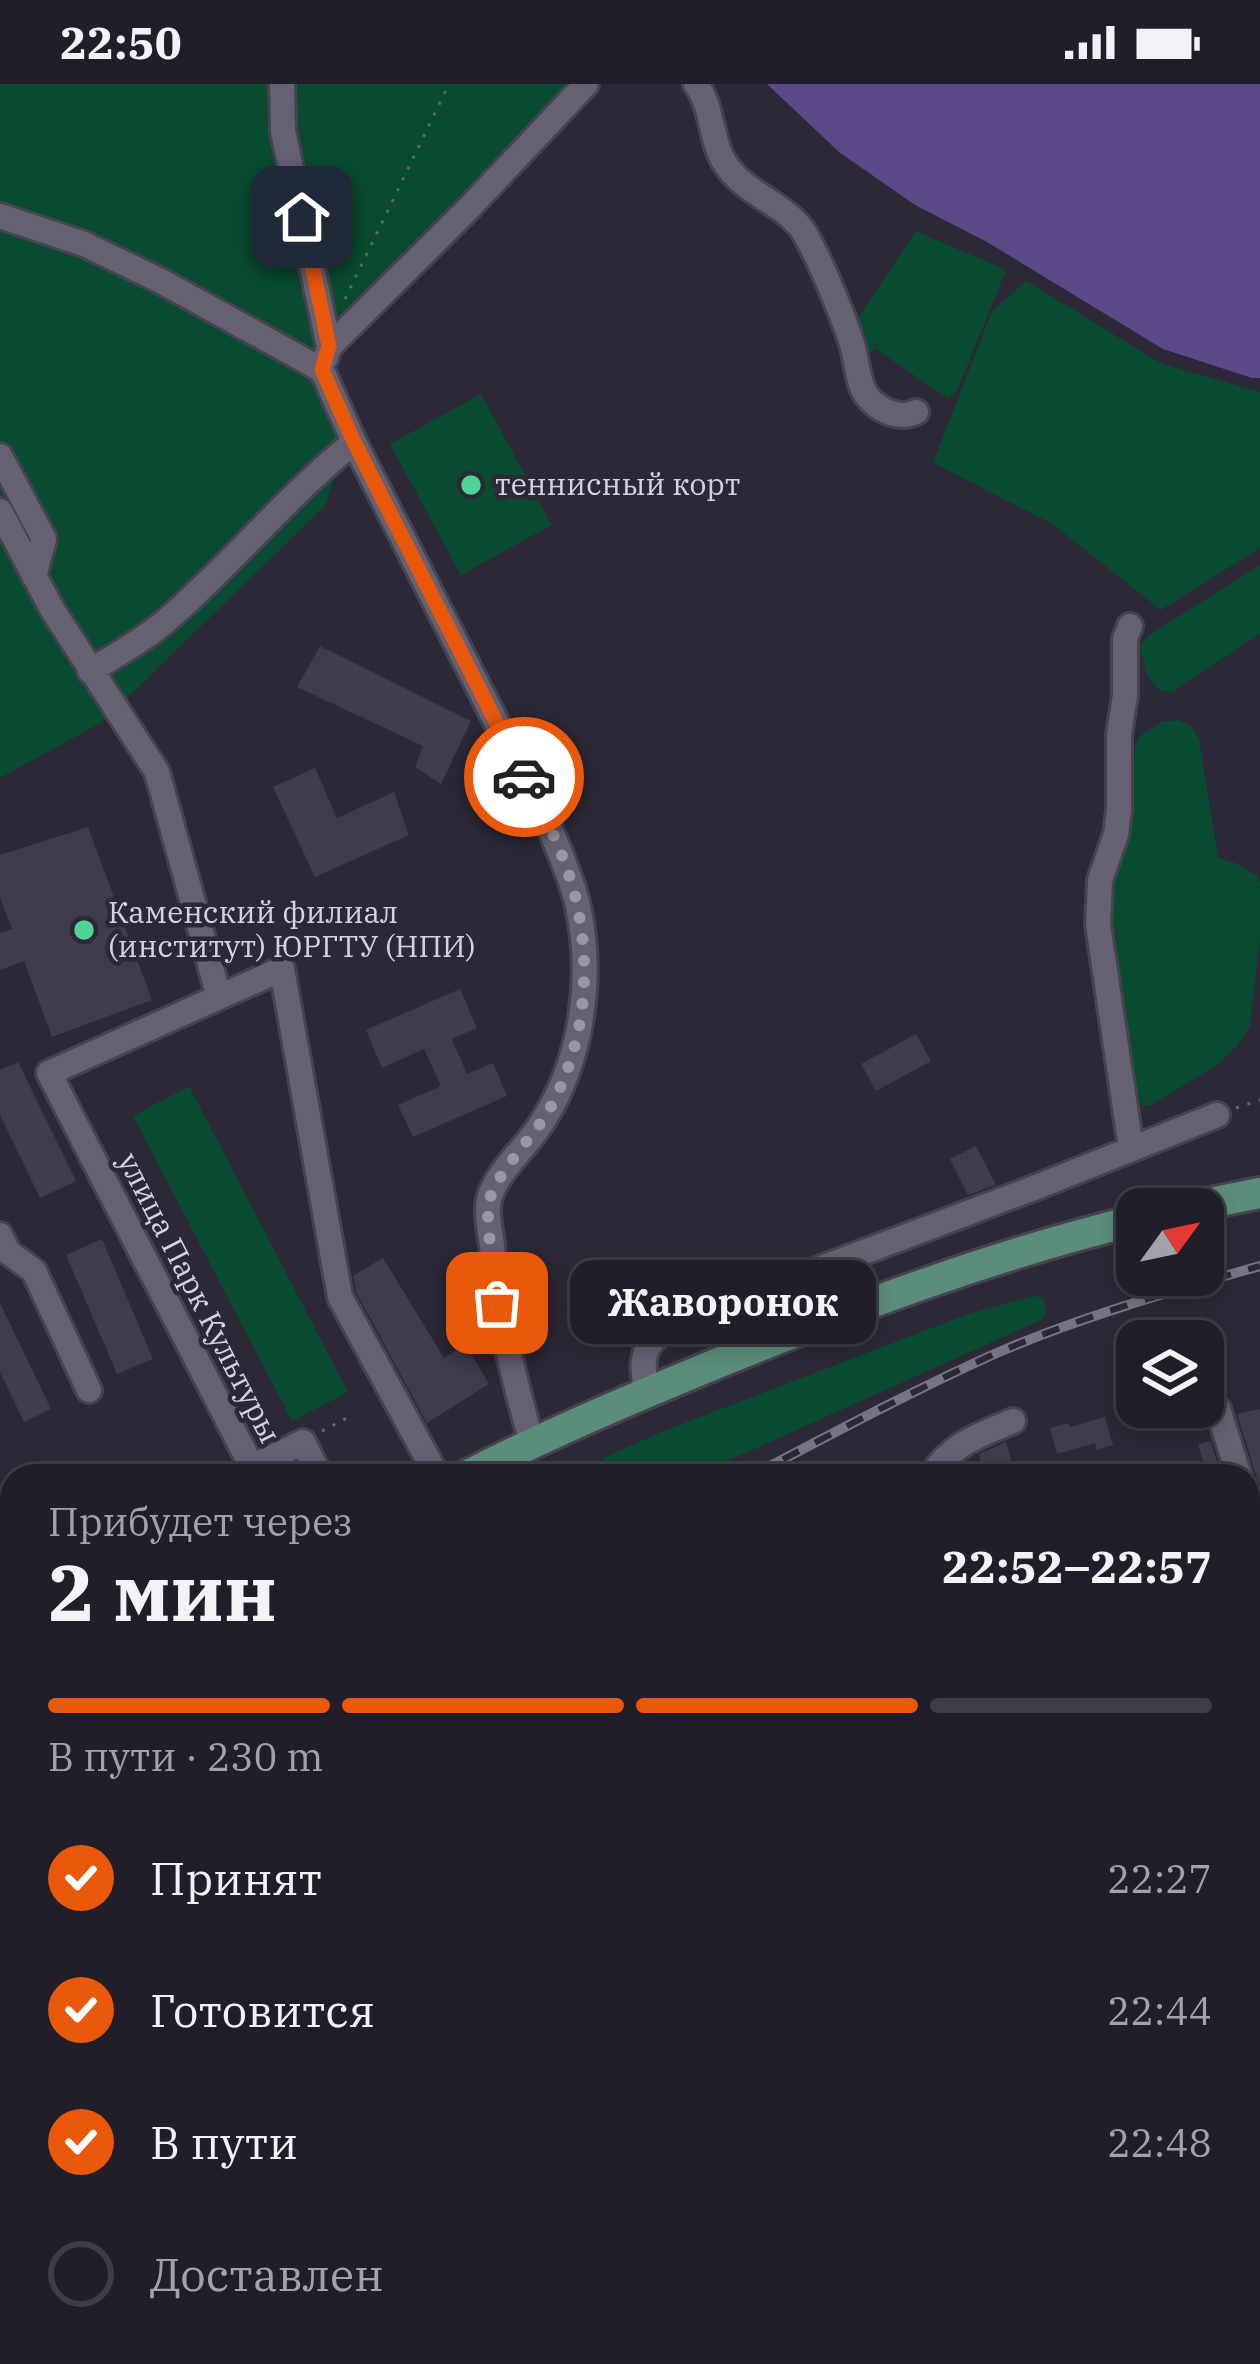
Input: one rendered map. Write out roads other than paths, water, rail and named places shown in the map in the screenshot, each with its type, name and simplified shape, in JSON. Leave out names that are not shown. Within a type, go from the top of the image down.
[{"type":"main road","points":[[1224,1200],[1260,1193]]},
{"type":"main road","points":[[498,1464],[532,1443],[826,1319],[1033,1247],[1116,1225]]},
{"type":"street","points":[[282,84],[284,131],[326,358],[354,442],[548,824],[578,907],[585,991],[573,1052],[542,1123],[489,1201],[497,1303],[532,1443]]},
{"type":"street","points":[[326,358],[586,84]]},
{"type":"street","points":[[696,84],[731,172],[757,196],[794,218],[806,236],[852,344],[868,398],[893,415],[916,412]]},
{"type":"street","points":[[0,216],[84,244],[326,358]]},
{"type":"street","points":[[90,671],[165,622],[317,472],[354,442]]},
{"type":"street","points":[[0,456],[44,539],[34,576]]},
{"type":"street","points":[[0,511],[90,671],[158,772],[218,997],[282,969],[340,1297],[430,1464]]},
{"type":"street","points":[[1130,626],[1125,639],[1119,735],[1120,812],[1100,880],[1098,924],[1131,1148]]},
{"type":"street","name":"улица Парк Культуры","points":[[218,997],[49,1073],[251,1464]]},
{"type":"street","points":[[647,1393],[642,1369],[646,1347],[678,1322],[1217,1115]]},
{"type":"street","points":[[0,1235],[8,1252],[34,1271],[89,1390]]},
{"type":"street","points":[[944,1464],[949,1454],[969,1439],[1013,1421]]},
{"type":"street","points":[[1224,1428],[1235,1464]]},
{"type":"street","name":"улица Парк Культуры","points":[[261,1464],[303,1442],[314,1464]]},
{"type":"railway","points":[[774,1464],[1023,1342],[1123,1306],[1260,1266]]},
{"type":"place","name":"теннисный корт","points":[[471,485]]},
{"type":"place","name":"Каменский филиал (институт) ЮРГТУ (НПИ)","points":[[84,930]]},
{"type":"place","name":"Жаворонок","points":[[497,1303]]}]
